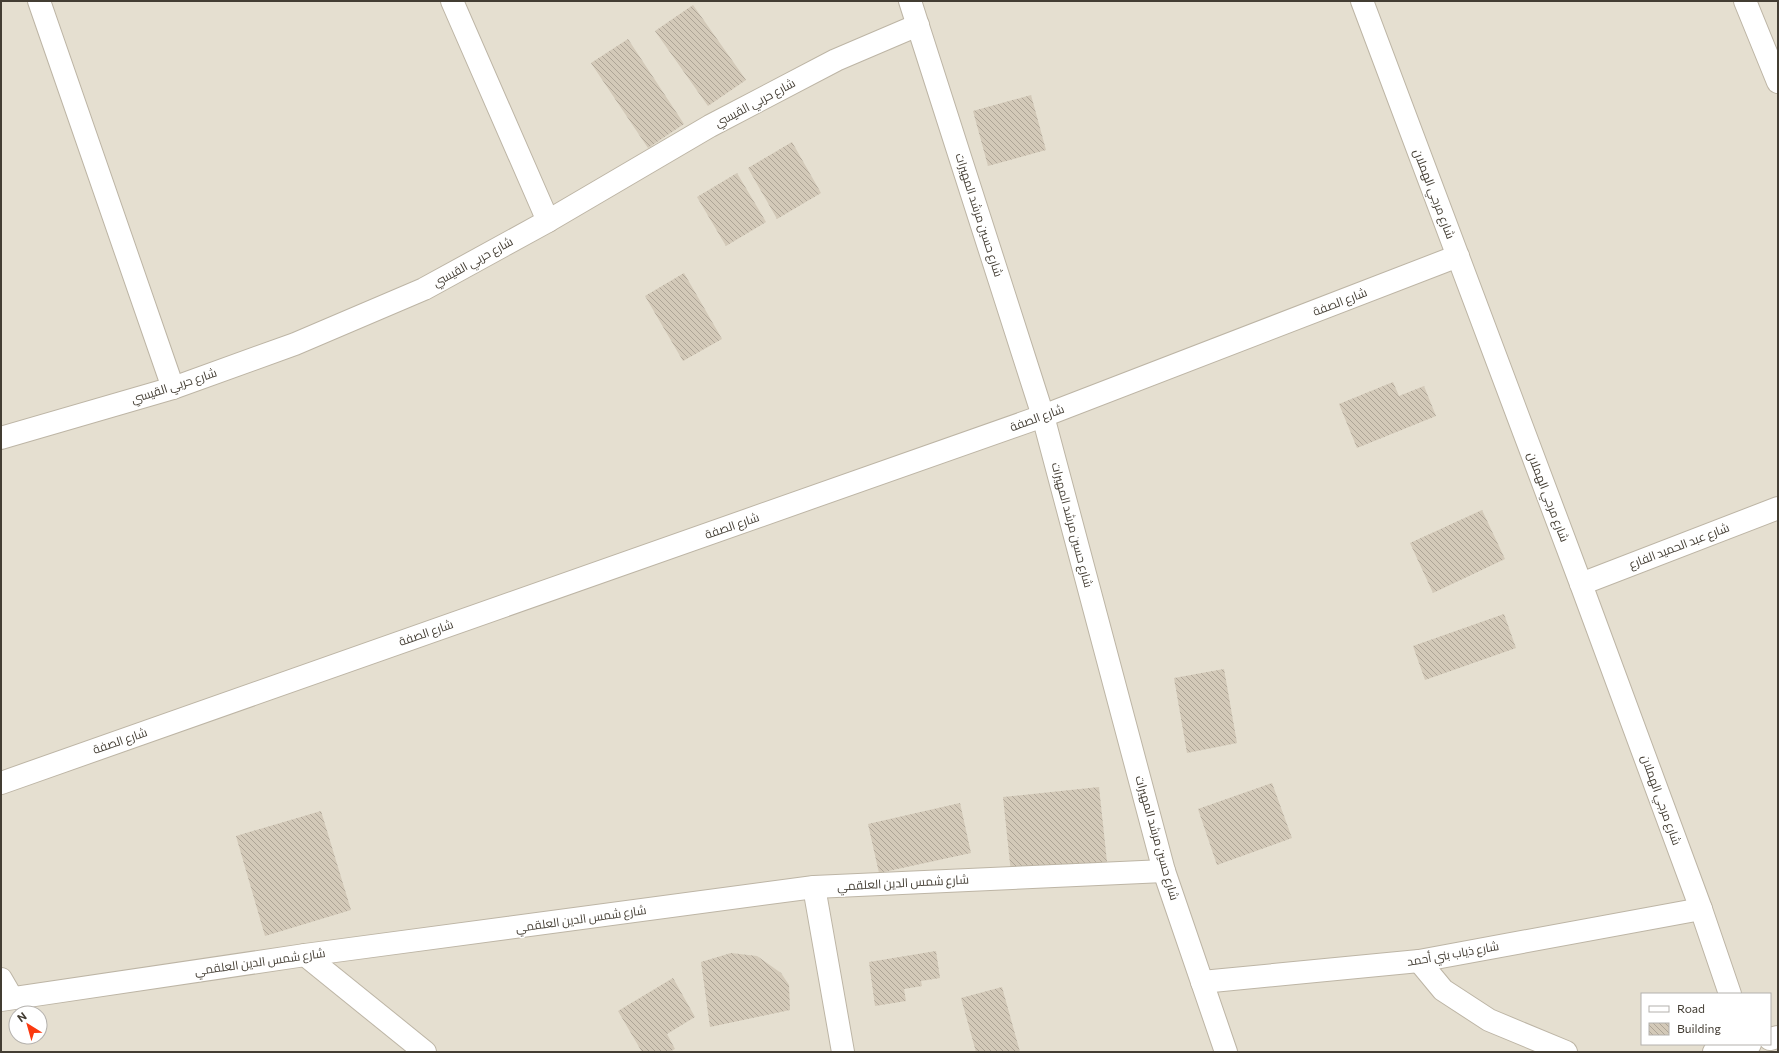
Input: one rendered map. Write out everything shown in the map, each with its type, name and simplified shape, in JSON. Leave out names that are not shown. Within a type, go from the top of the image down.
[{"type":"street","points":[[39,1],[173,388]]},
{"type":"street","points":[[452,1],[548,221]]},
{"type":"street","name":"شارع حسين مرشد المهيرات","points":[[910,1],[1043,416],[1164,871],[1226,1052]]},
{"type":"street","name":"شارع مرجي الهملان","points":[[1362,1],[1581,584],[1701,909],[1730,993]]},
{"type":"street","points":[[1745,1],[1778,82]]},
{"type":"street","name":"شارع حربي القيسي","points":[[1,438],[173,388],[296,344],[424,289],[548,221],[731,115],[836,60],[918,25]]},
{"type":"street","name":"شارع الصفة","points":[[1,783],[1043,416],[1458,256]]},
{"type":"street","name":"شارع عبد الحميد الفارع","points":[[1581,584],[1778,508]]},
{"type":"street","name":"شارع شمس الدين العلقمي","points":[[7,999],[305,955],[814,887],[1164,871]]},
{"type":"street","points":[[814,887],[843,1052]]},
{"type":"street","name":"شارع ذياب بني أحمد","points":[[1202,982],[1419,961],[1701,909]]},
{"type":"street","points":[[305,955],[425,1052]]},
{"type":"street","points":[[1419,961],[1443,990],[1489,1020],[1566,1052]]},
{"type":"street","points":[[1,979],[7,999]]},
{"type":"street","points":[[1714,1052],[1749,1046]]},
{"type":"shaded area","points":[[1,1],[1778,1],[1778,1052],[1,1052]]},
{"type":"building","points":[[693,5],[746,80],[708,106],[655,31]]},
{"type":"building","points":[[628,39],[684,124],[648,148],[591,63]]},
{"type":"building","points":[[1031,95],[1046,150],[988,166],[973,111]]},
{"type":"building","points":[[792,142],[821,193],[777,219],[748,168]]},
{"type":"building","points":[[737,173],[766,222],[726,246],[697,197]]},
{"type":"building","points":[[684,273],[722,339],[683,361],[645,296]]},
{"type":"building","points":[[1393,382],[1399,396],[1424,386],[1436,416],[1357,448],[1339,404]]},
{"type":"building","points":[[1482,510],[1505,559],[1433,593],[1410,543]]},
{"type":"building","points":[[1504,614],[1516,648],[1425,680],[1413,646]]},
{"type":"building","points":[[1224,669],[1237,743],[1187,753],[1174,678]]},
{"type":"building","points":[[1272,783],[1292,838],[1217,865],[1198,809]]},
{"type":"building","points":[[1099,787],[1107,862],[1011,873],[1003,797]]},
{"type":"building","points":[[960,803],[971,853],[879,873],[868,824]]},
{"type":"building","points":[[321,811],[351,910],[265,936],[236,836]]},
{"type":"building","points":[[936,951],[940,978],[921,981],[922,986],[904,989],[906,1001],[875,1006],[869,962]]},
{"type":"building","points":[[731,953],[757,956],[781,973],[789,985],[790,1010],[710,1027],[701,962]]},
{"type":"building","points":[[673,978],[695,1017],[667,1034],[675,1049],[669,1052],[642,1052],[618,1011]]},
{"type":"building","points":[[1002,987],[1020,1052],[976,1052],[961,998]]}]
